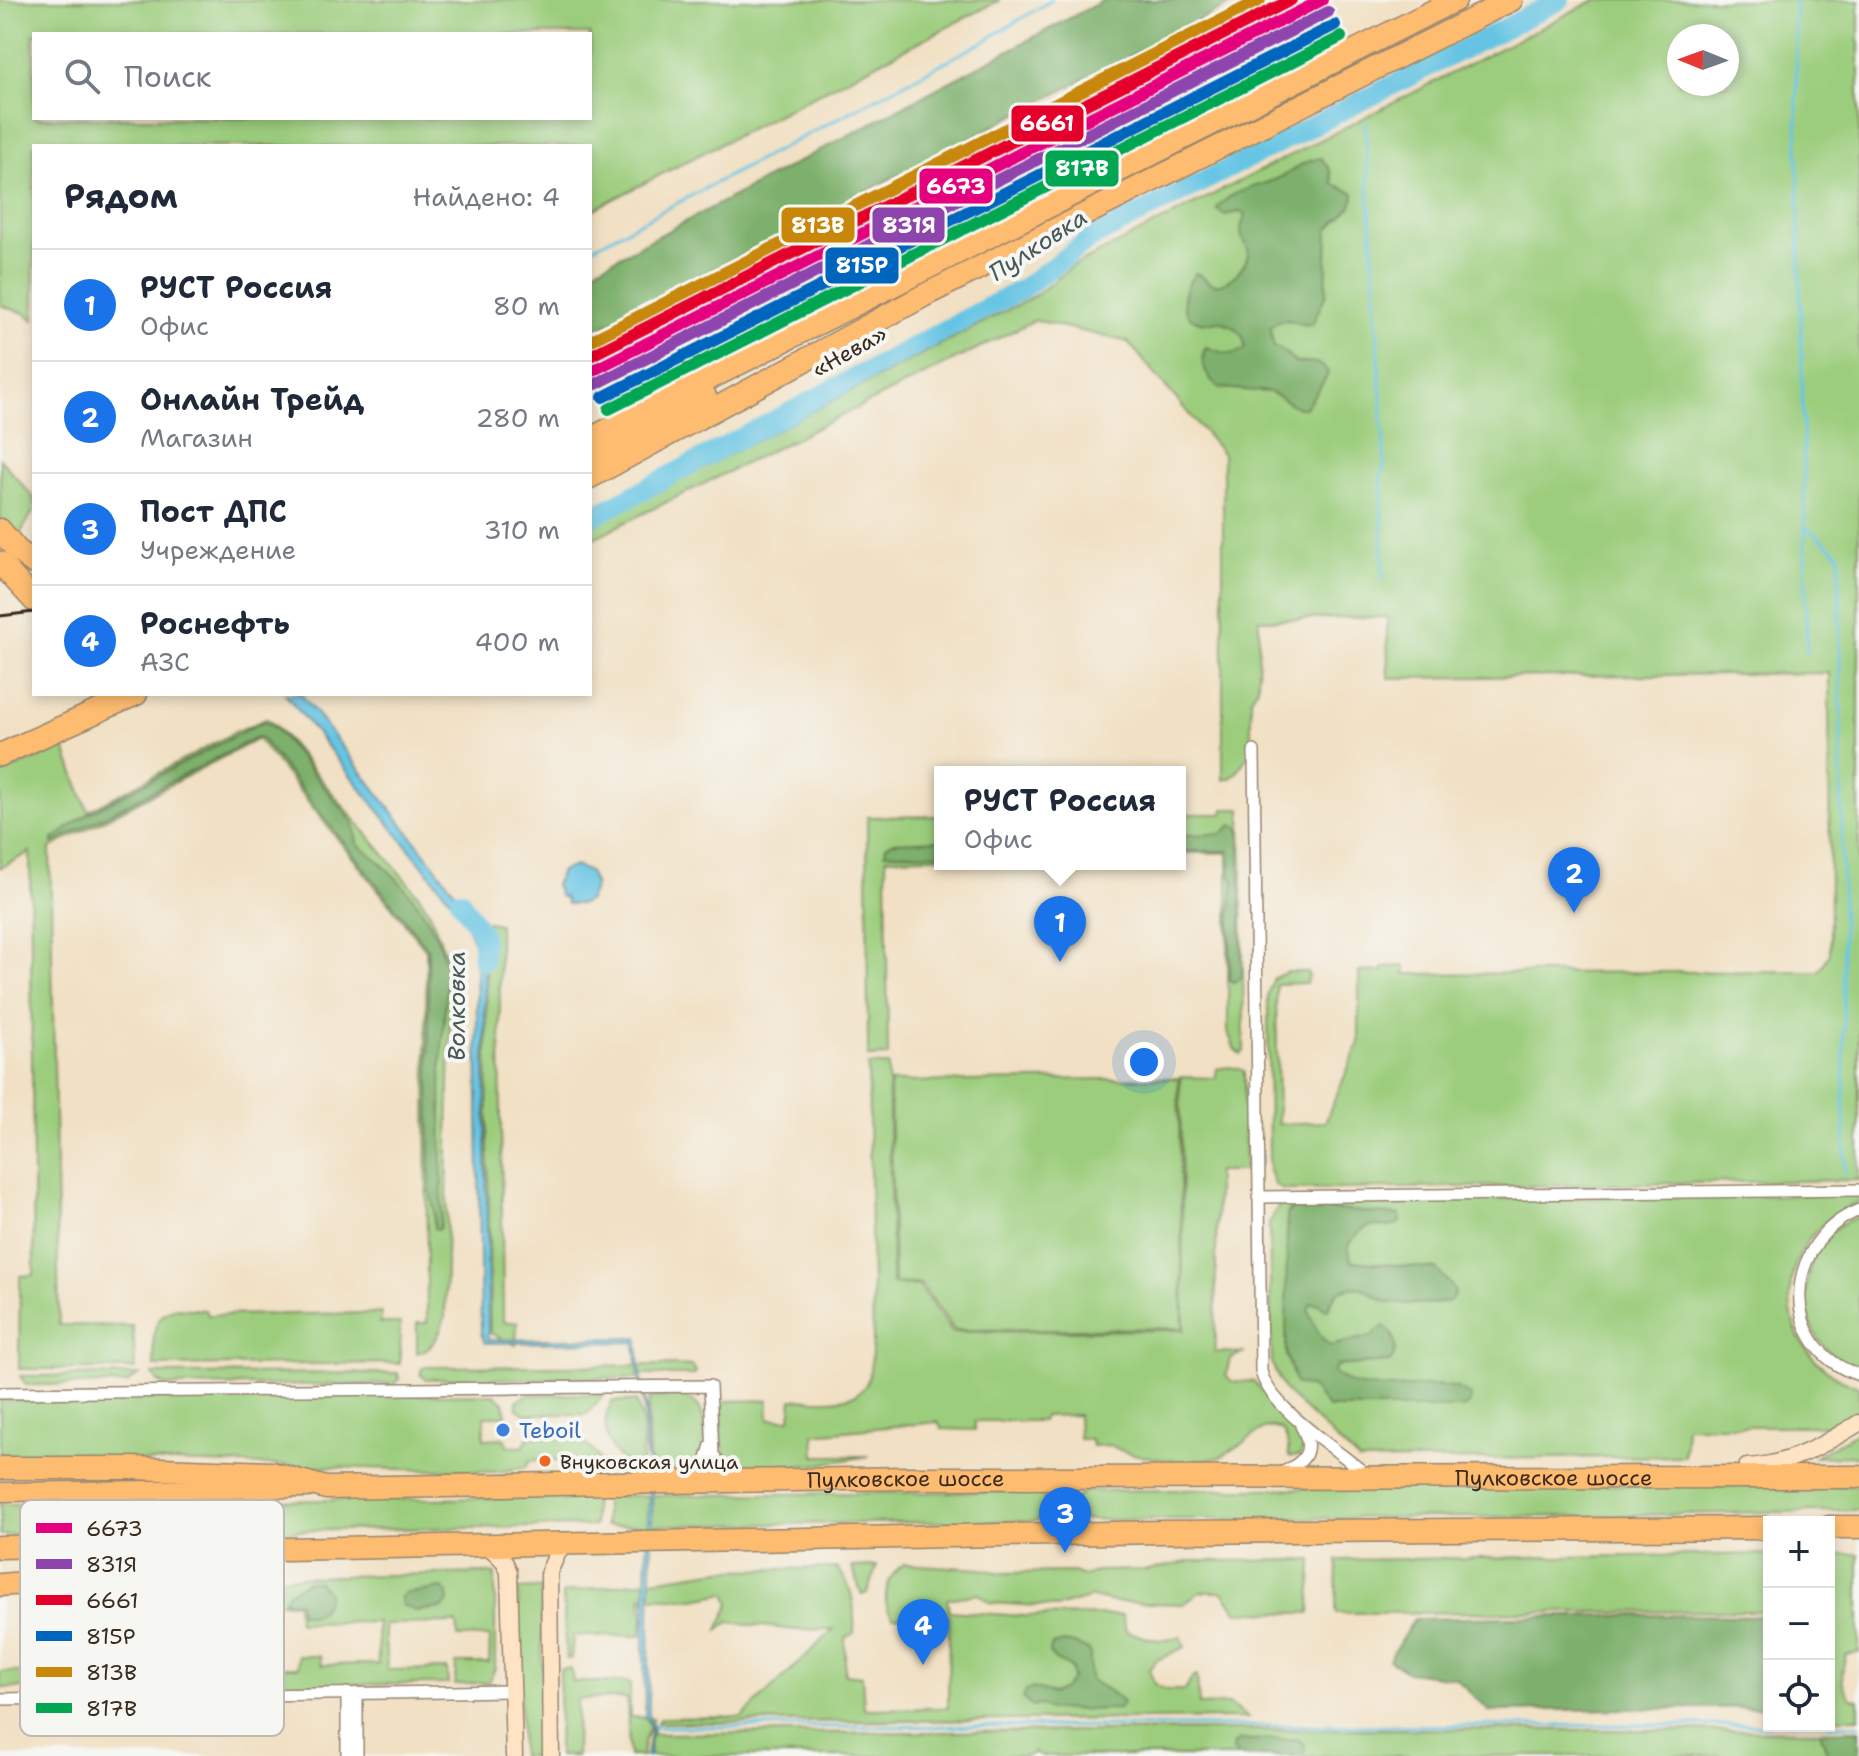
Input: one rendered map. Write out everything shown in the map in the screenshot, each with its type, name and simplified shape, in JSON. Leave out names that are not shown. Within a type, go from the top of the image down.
[{"type":"highway","name":"«Нева»","points":[[592,438],[1455,0]]},
{"type":"highway","name":"«Нева»","points":[[592,476],[939,287],[1511,0]]},
{"type":"highway","name":"«Нева»","points":[[592,493],[1025,254],[1106,205]]},
{"type":"highway","name":"«Нева»","points":[[592,457],[885,296],[914,275]]},
{"type":"highway","points":[[3,550],[32,562]]},
{"type":"highway","points":[[3,550],[32,597]]},
{"type":"highway","points":[[0,741],[99,696]]},
{"type":"highway","points":[[0,755],[132,696]]},
{"type":"highway","points":[[0,1468],[134,1468],[272,1473],[326,1488]]},
{"type":"highway","name":"Пулковское шоссе","points":[[326,1488],[907,1478],[1273,1477],[1373,1480],[1859,1477]]},
{"type":"highway","points":[[1835,1527],[1859,1527]]},
{"type":"highway","points":[[285,1549],[1160,1532],[1763,1528]]},
{"type":"highway","points":[[0,1547],[20,1547]]},
{"type":"highway","points":[[0,1585],[20,1583]]},
{"type":"main road","name":"Пулковское шоссе","points":[[0,1492],[326,1488]]},
{"type":"street","points":[[1254,751],[1261,1371],[1273,1395],[1327,1445],[1373,1480]]},
{"type":"street","points":[[1258,1197],[1859,1190]]},
{"type":"street","points":[[1859,1210],[1841,1218],[1822,1235],[1806,1260],[1799,1287],[1802,1318],[1809,1333],[1825,1355],[1842,1369],[1859,1375]]},
{"type":"street","points":[[0,1393],[710,1386],[711,1445],[716,1461],[733,1483]]},
{"type":"street","points":[[1273,1477],[1300,1463],[1307,1452],[1307,1436],[1297,1418]]},
{"type":"street","points":[[1710,1476],[1738,1468],[1783,1463],[1804,1455],[1859,1423]]},
{"type":"street","points":[[687,1484],[706,1462],[711,1445]]},
{"type":"street","points":[[551,1756],[549,1572],[558,1552],[568,1543]]},
{"type":"street","points":[[489,1546],[504,1561],[509,1572],[514,1756]]},
{"type":"street","points":[[284,1694],[512,1691]]},
{"type":"street","points":[[347,1756],[352,1693]]},
{"type":"street","points":[[352,1693],[357,1756]]},
{"type":"street","points":[[0,1699],[20,1699]]},
{"type":"green space","points":[[0,0],[1000,0],[592,210],[592,144],[32,144],[32,319],[0,305]]},
{"type":"green space","points":[[1104,0],[1239,0],[592,332],[592,271]]},
{"type":"green space","points":[[1595,0],[1859,0],[1859,1180],[1284,1190],[1275,1185],[1269,1171],[1268,993],[1274,978],[1287,972],[1307,972],[1309,976],[1306,983],[1276,984],[1278,1124],[1325,1122],[1359,1043],[1359,972],[1405,966],[1405,974],[1819,971],[1830,954],[1829,673],[1388,678],[1387,617],[1259,620],[1258,687],[1251,699],[1251,754],[1233,776],[1223,780],[1223,454],[1128,342],[1035,320],[592,539],[592,526],[1036,295],[1073,266]]},
{"type":"green space","points":[[1321,158],[1330,170],[1333,184],[1354,193],[1348,209],[1328,230],[1326,294],[1312,325],[1285,320],[1270,328],[1274,347],[1281,349],[1296,363],[1318,364],[1328,372],[1305,408],[1298,408],[1270,392],[1220,388],[1205,369],[1203,353],[1206,347],[1235,353],[1245,348],[1243,338],[1234,328],[1220,321],[1207,323],[1190,317],[1184,302],[1185,292],[1196,273],[1213,284],[1219,284],[1231,279],[1248,256],[1241,230],[1246,214],[1224,215],[1217,209],[1229,197]]},
{"type":"green space","points":[[0,459],[32,496],[32,513],[19,536],[0,521]]},
{"type":"green space","points":[[267,719],[420,897],[430,913],[451,969],[445,1317],[441,1329],[432,1344],[417,1353],[417,1323],[427,1323],[426,950],[258,739],[50,848],[59,1325],[133,1326],[135,1369],[19,1369],[20,1276],[34,1275],[30,852],[0,868],[0,774],[64,747],[88,811],[239,730]]},
{"type":"green space","points":[[267,722],[349,817],[354,824],[357,844],[388,870],[417,903],[429,922],[445,961],[447,981],[441,1064],[442,1213],[438,1230],[434,1228],[430,1192],[428,949],[261,738],[257,737],[53,843],[53,839],[87,814],[259,723]]},
{"type":"green space","points":[[1224,809],[1241,809],[1244,1051],[1241,1054],[1235,1050],[1228,1032],[1228,853],[1186,853],[1186,814],[1223,814]]},
{"type":"green space","points":[[934,816],[934,857],[886,858],[888,1056],[868,1057],[867,817]]},
{"type":"green space","points":[[1232,825],[1237,826],[1240,832],[1242,976],[1234,982],[1230,980],[1230,915],[1234,882],[1230,874],[1229,851],[1186,851],[1186,835],[1221,834]]},
{"type":"green space","points":[[934,840],[934,854],[885,853],[886,846],[893,842]]},
{"type":"green space","points":[[478,920],[499,924],[503,1322],[517,1322],[516,1345],[490,1333],[486,937]]},
{"type":"green space","points":[[868,1065],[888,1065],[892,1284],[919,1286],[952,1332],[1184,1330],[1180,1077],[1216,1078],[1216,1069],[1223,1068],[1244,1071],[1245,1171],[1217,1171],[1215,1352],[1245,1353],[1230,1358],[1226,1376],[1233,1382],[1253,1381],[1288,1416],[1305,1440],[1300,1456],[1289,1457],[1284,1434],[1272,1427],[1265,1428],[1228,1453],[1212,1459],[1183,1461],[1149,1457],[1111,1445],[1092,1446],[1091,1439],[1079,1439],[1078,1415],[1044,1416],[1042,1421],[975,1421],[975,1430],[942,1429],[938,1422],[814,1434],[815,1456],[869,1456],[813,1465],[734,1466],[725,1454],[721,1435],[721,1416],[726,1401],[768,1400],[769,1419],[790,1419],[792,1399],[841,1399],[859,1392],[867,1381],[873,1341]]},
{"type":"green space","points":[[1178,1078],[1183,1328],[954,1330],[921,1284],[894,1283],[890,1082]]},
{"type":"green space","points":[[1859,1194],[1859,1203],[1829,1219],[1808,1241],[1795,1267],[1790,1295],[1794,1323],[1807,1349],[1828,1371],[1859,1387],[1859,1411],[1826,1426],[1686,1426],[1684,1456],[1359,1461],[1284,1390],[1272,1364],[1269,1224],[1284,1202]]},
{"type":"green space","points":[[1292,1208],[1400,1215],[1400,1222],[1396,1225],[1368,1227],[1359,1232],[1348,1245],[1351,1261],[1436,1269],[1455,1293],[1444,1303],[1390,1303],[1356,1287],[1337,1292],[1327,1310],[1311,1303],[1308,1309],[1312,1319],[1330,1346],[1371,1336],[1384,1326],[1394,1338],[1395,1353],[1390,1362],[1336,1366],[1333,1373],[1361,1386],[1395,1388],[1439,1385],[1457,1388],[1471,1396],[1470,1403],[1463,1408],[1328,1408],[1312,1388],[1296,1384],[1286,1355],[1287,1214]]},
{"type":"green space","points":[[1859,1216],[1859,1368],[1838,1359],[1823,1345],[1812,1328],[1806,1288],[1819,1248],[1835,1229]]},
{"type":"green space","points":[[176,1308],[205,1310],[208,1315],[382,1313],[380,1323],[400,1323],[400,1363],[154,1366],[154,1331],[161,1317]]},
{"type":"green space","points":[[693,1366],[696,1372],[694,1375],[642,1375],[637,1378],[426,1379],[421,1375],[424,1367]]},
{"type":"green space","points":[[398,1373],[399,1379],[395,1384],[167,1386],[158,1382],[153,1374]]},
{"type":"green space","points":[[139,1375],[127,1384],[26,1385],[20,1376]]},
{"type":"green space","points":[[494,1394],[504,1402],[506,1416],[484,1416],[484,1439],[504,1438],[508,1446],[523,1447],[528,1437],[569,1439],[587,1446],[601,1462],[530,1460],[526,1467],[499,1472],[0,1457],[0,1400]]},
{"type":"green space","points":[[604,1394],[587,1414],[525,1414],[517,1409],[517,1401],[527,1395]]},
{"type":"green space","points":[[667,1396],[692,1400],[701,1412],[703,1447],[693,1468],[654,1470],[652,1463],[649,1463],[650,1398]]},
{"type":"green space","points":[[613,1401],[636,1401],[643,1422],[642,1466],[633,1468],[611,1447],[606,1420]]},
{"type":"green space","points":[[1859,1431],[1859,1456],[1815,1457]]},
{"type":"green space","points":[[1595,1485],[1859,1486],[1859,1510],[1599,1516],[1085,1520],[1079,1517],[1073,1506],[1075,1499],[1085,1491]]},
{"type":"green space","points":[[1035,1491],[1044,1494],[1045,1510],[1037,1521],[605,1526],[605,1496]]},
{"type":"green space","points":[[594,1497],[594,1526],[284,1531],[284,1501]]},
{"type":"green space","points":[[0,1504],[20,1504],[20,1535],[0,1535]]},
{"type":"green space","points":[[1763,1554],[1763,1610],[1336,1613],[1337,1560]]},
{"type":"green space","points":[[1835,1554],[1859,1554],[1859,1653],[1846,1655],[1842,1678],[1851,1698],[1859,1699],[1859,1718],[1835,1718]]},
{"type":"green space","points":[[1312,1560],[1310,1613],[1237,1612],[1223,1592],[1200,1592],[1184,1604],[1114,1602],[1092,1597],[1057,1607],[991,1603],[978,1594],[947,1599],[949,1611],[1023,1616],[1122,1615],[1126,1631],[1160,1640],[1181,1636],[1185,1647],[1155,1661],[1149,1670],[1155,1685],[1166,1690],[1185,1690],[1191,1679],[1197,1676],[1199,1705],[1230,1704],[1248,1718],[657,1723],[660,1718],[742,1717],[834,1629],[795,1630],[729,1622],[718,1630],[730,1604],[726,1593],[695,1599],[641,1597],[641,1636],[573,1636],[571,1659],[567,1659],[566,1655],[563,1593],[721,1570],[837,1568],[847,1583],[854,1607],[854,1633],[845,1638],[845,1674],[862,1676],[864,1709],[948,1708],[949,1616],[893,1617],[886,1604],[889,1581],[904,1564],[1002,1573],[1073,1572],[1084,1576],[1097,1571],[1148,1570],[1192,1561]]},
{"type":"green space","points":[[877,1566],[867,1593],[862,1595],[852,1567]]},
{"type":"green space","points":[[495,1574],[495,1668],[489,1682],[455,1685],[456,1663],[489,1663],[490,1637],[458,1637],[457,1623],[384,1624],[387,1670],[447,1669],[448,1684],[284,1685],[284,1667],[298,1667],[298,1656],[320,1656],[321,1665],[378,1664],[377,1622],[298,1623],[297,1603],[284,1603],[284,1577]]},
{"type":"green space","points":[[308,1581],[317,1581],[328,1592],[320,1611],[311,1614],[300,1613],[299,1602],[284,1601],[288,1592]]},
{"type":"green space","points":[[442,1588],[448,1593],[448,1602],[443,1608],[416,1611],[402,1605],[401,1597],[404,1594]]},
{"type":"green space","points":[[541,1588],[544,1756],[521,1756],[518,1589]]},
{"type":"green space","points":[[1763,1616],[1763,1707],[1489,1711],[1455,1678],[1408,1672],[1389,1660],[1414,1619]]},
{"type":"green space","points":[[1064,1642],[1090,1651],[1090,1679],[1120,1699],[1123,1703],[1118,1709],[1050,1710],[1039,1705],[1032,1707],[1023,1699],[1026,1690],[1033,1688],[1053,1694],[1064,1689],[1072,1679],[1072,1668],[1055,1660],[1049,1653],[1052,1645]]},
{"type":"green space","points":[[560,1669],[571,1669],[573,1682],[630,1684],[630,1717],[653,1718],[642,1756],[629,1756],[627,1698],[577,1699],[576,1756],[558,1756]]},
{"type":"green space","points":[[0,1672],[20,1672],[20,1688],[0,1688]]},
{"type":"green space","points":[[1382,1729],[1763,1731],[1820,1732],[1828,1756],[1038,1756],[1035,1752],[1028,1756],[648,1756],[648,1742],[652,1734]]},
{"type":"green space","points":[[1859,1730],[1859,1756],[1828,1756],[1820,1732]]},
{"type":"green space","points":[[1298,1739],[1305,1745],[1303,1756],[1240,1756],[1233,1751],[1234,1744],[1239,1740]]},
{"type":"water","points":[[287,696],[303,696],[470,911],[484,939],[488,1340],[638,1338],[647,1416],[648,1452],[652,1466],[649,1722],[654,1726],[649,1742],[650,1756],[646,1756],[651,1728],[645,1716],[644,1641],[650,1466],[646,1452],[645,1415],[635,1342],[485,1343],[481,1333],[476,947],[461,913]]},
{"type":"water","points":[[575,866],[589,872],[595,886],[589,900],[582,904],[567,904],[555,885],[561,871]]},
{"type":"waterway","points":[[592,248],[981,43],[1052,0]]},
{"type":"waterway","name":"Пулковка","points":[[592,517],[1022,289],[1092,238],[1560,0]]},
{"type":"waterway","points":[[1795,0],[1807,652]]},
{"type":"waterway","points":[[1365,123],[1385,464],[1381,476],[1383,579]]},
{"type":"waterway","points":[[1806,527],[1839,554],[1845,1174]]},
{"type":"waterway","name":"Волковка","points":[[460,900],[482,934],[483,961]]},
{"type":"waterway","points":[[654,1727],[1763,1725]]},
{"type":"waterway","points":[[1835,1725],[1859,1725]]},
{"type":"railway","points":[[0,616],[32,612]]},
{"type":"transit line","name":"813В","points":[[592,340],[1260,0]]},
{"type":"transit line","name":"6661","points":[[592,355],[1291,0]]},
{"type":"transit line","name":"6673","points":[[592,371],[1322,0]]},
{"type":"transit line","name":"831Я","points":[[596,384],[1328,12]]},
{"type":"transit line","name":"815Р","points":[[603,397],[1335,25]]},
{"type":"transit line","name":"817В","points":[[609,409],[1341,37]]},
{"type":"place","name":"Онлайн Трейд","points":[[1574,913]]},
{"type":"place","name":"РУСТ Россия","points":[[1060,962]]},
{"type":"place","name":"Teboil","points":[[503,1430]]},
{"type":"place","name":"Внуковская улица","points":[[545,1461]]},
{"type":"place","name":"Пост ДПС","points":[[1065,1553]]},
{"type":"place","name":"Роснефть","points":[[923,1665]]}]
